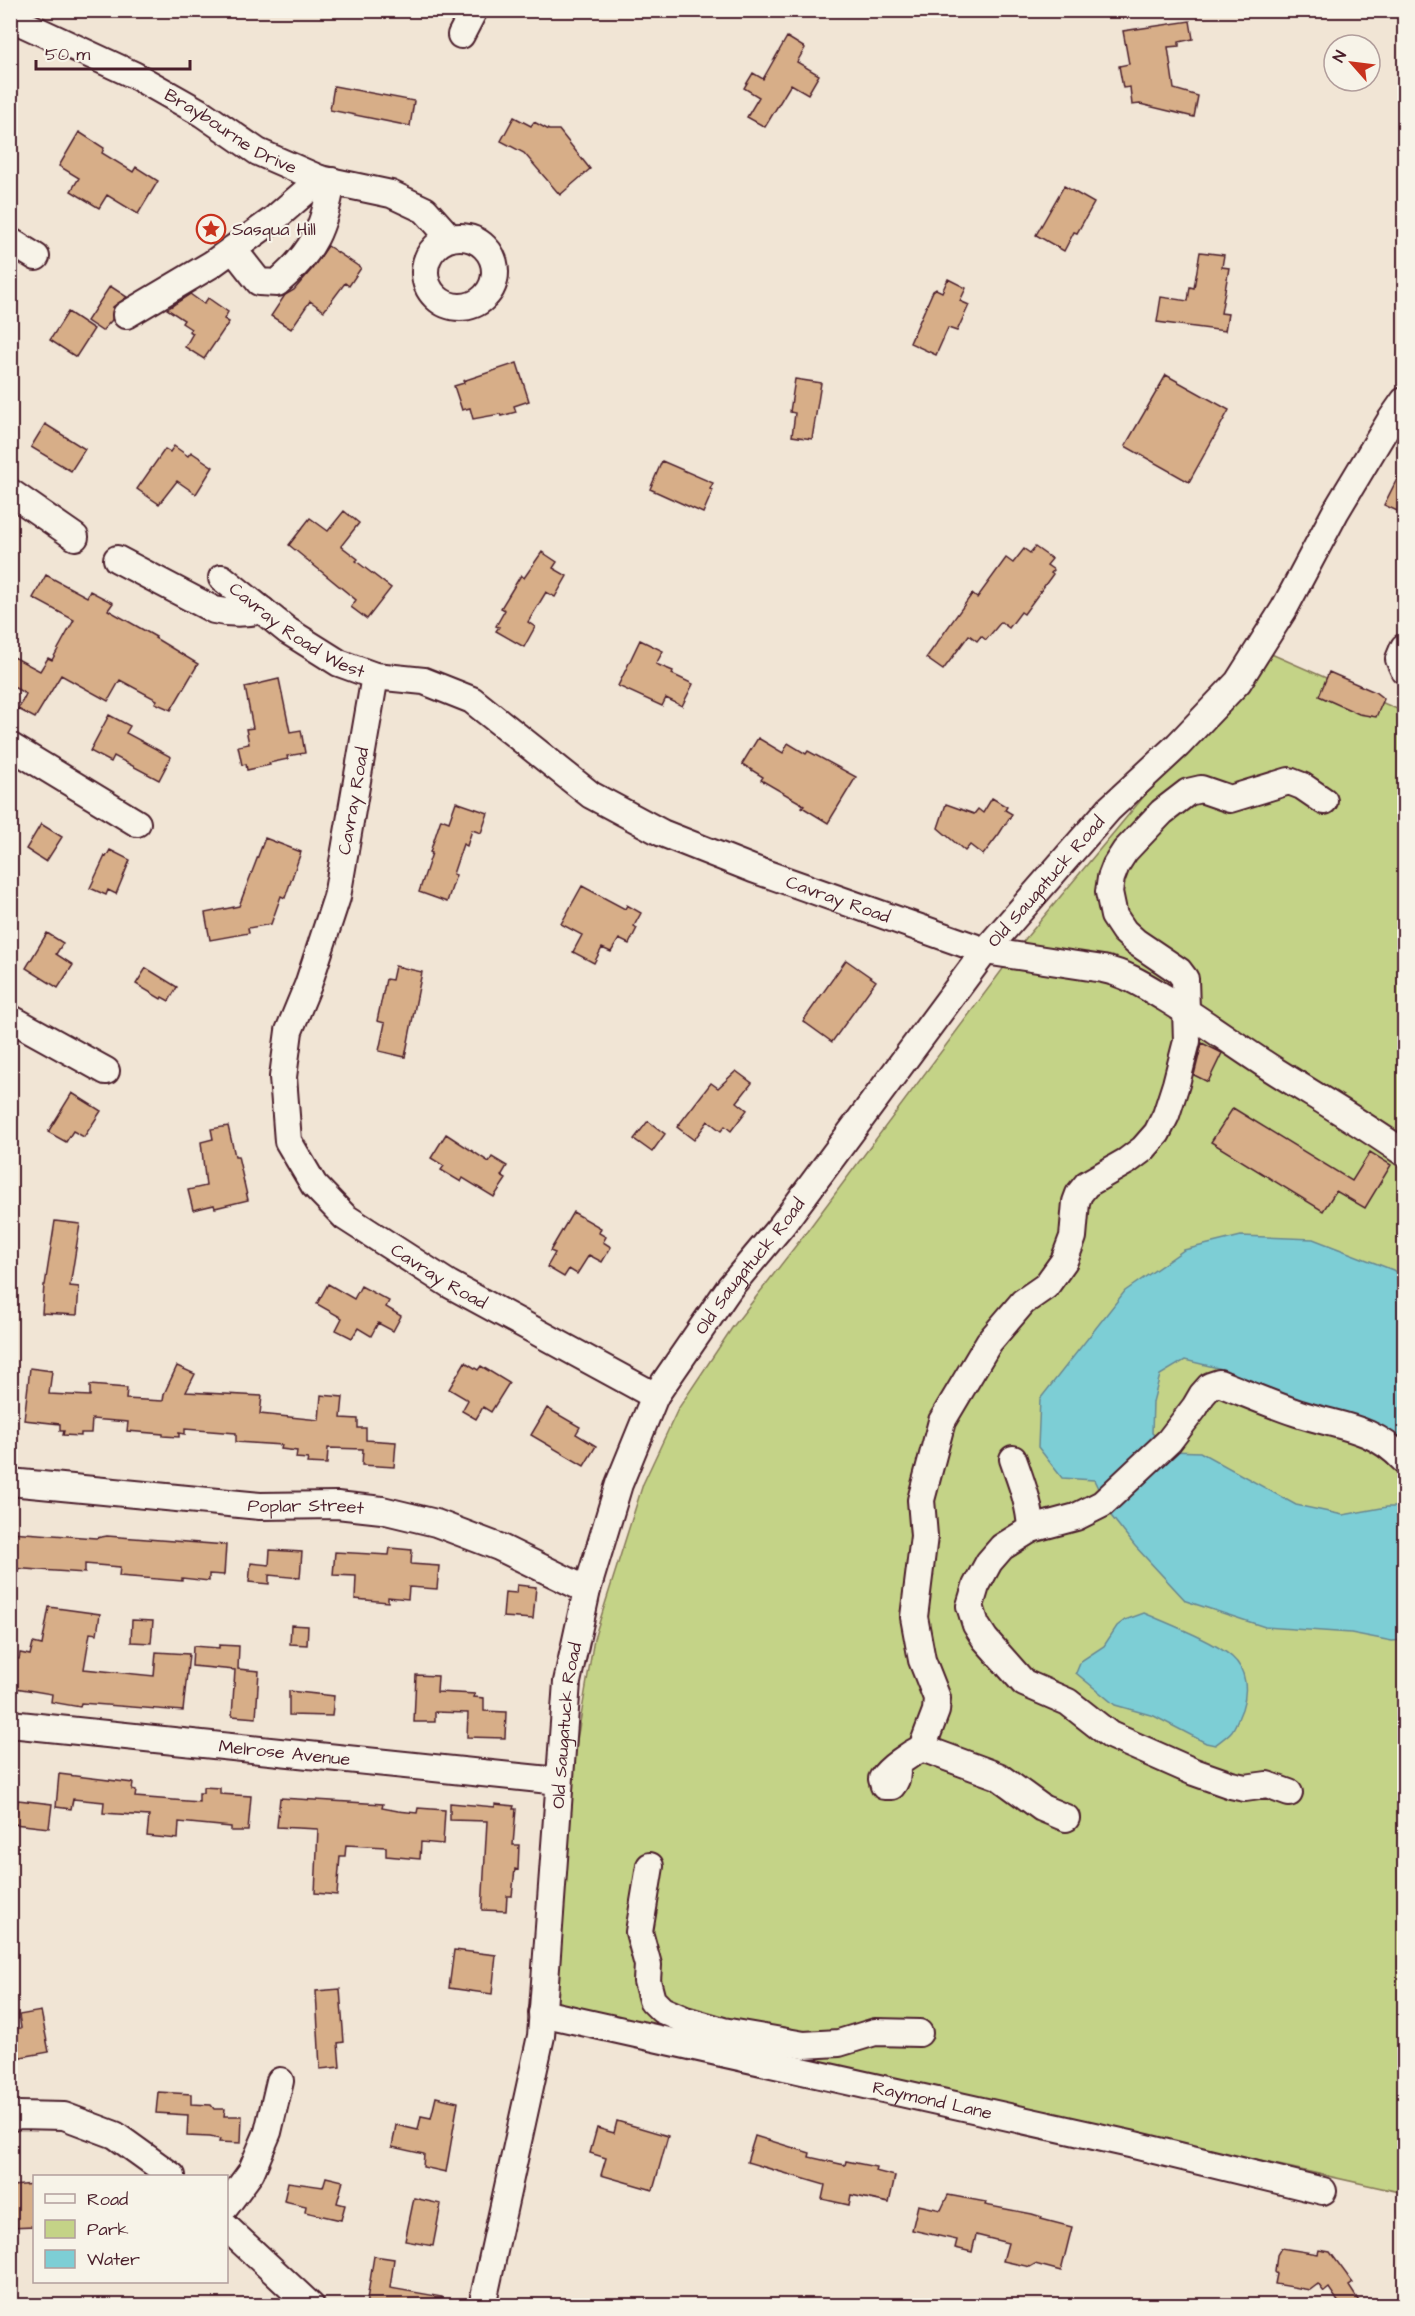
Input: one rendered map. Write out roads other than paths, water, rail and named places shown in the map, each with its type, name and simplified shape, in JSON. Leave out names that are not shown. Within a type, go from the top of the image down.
[{"type":"street","points":[[461,35],[474,10]]},
{"type":"street","name":"Braybourne Drive","points":[[10,15],[26,25],[134,75],[203,114],[258,152],[326,180],[391,194],[425,210],[450,238]]},
{"type":"street","points":[[126,315],[212,264],[326,180]]},
{"type":"street","points":[[233,249],[259,282],[277,283],[292,270],[316,238],[326,216],[326,180]]},
{"type":"street","points":[[10,242],[36,257]]},
{"type":"street","name":"Old Saugatuck Road","points":[[482,2306],[541,2036],[567,1682],[587,1590],[619,1484],[655,1396],[730,1287],[782,1225],[985,951],[1109,808],[1178,745],[1238,682],[1284,609],[1336,511],[1393,437],[1404,401]]},
{"type":"street","points":[[10,492],[75,537]]},
{"type":"street","points":[[117,559],[214,610],[228,614],[249,614],[262,610]]},
{"type":"street","name":"Cavray Road West","points":[[222,578],[288,631],[339,663],[375,676]]},
{"type":"street","points":[[1404,647],[1399,659],[1404,670]]},
{"type":"street","name":"Cavray Road","points":[[655,1396],[449,1284],[345,1217],[314,1185],[288,1142],[283,1077],[289,1031],[308,985],[337,897],[375,676],[424,681],[472,700],[591,795],[662,833],[753,869],[985,951],[1119,972],[1187,1012],[1404,1153]]},
{"type":"street","points":[[10,746],[137,823]]},
{"type":"street","points":[[896,1767],[910,1754],[922,1748],[936,1711],[937,1698],[922,1660],[915,1617],[924,1536],[921,1500],[942,1421],[989,1342],[1023,1302],[1046,1286],[1064,1262],[1074,1237],[1076,1202],[1079,1194],[1087,1184],[1143,1149],[1157,1133],[1166,1115],[1187,1041],[1185,979],[1179,970],[1136,942],[1124,931],[1114,916],[1109,892],[1111,878],[1125,851],[1162,812],[1188,792],[1202,789],[1230,799],[1289,781],[1302,786],[1324,801]]},
{"type":"street","points":[[10,1018],[106,1071]]},
{"type":"street","points":[[1288,1792],[1267,1785],[1245,1788],[1194,1772],[1110,1735],[1068,1702],[1024,1683],[985,1639],[976,1625],[970,1606],[976,1586],[989,1562],[1002,1547],[1031,1529],[1077,1517],[1102,1504],[1169,1441],[1210,1386],[1219,1383],[1299,1414],[1369,1433],[1391,1446],[1404,1461]]},
{"type":"street","points":[[1013,1459],[1028,1505],[1031,1529]]},
{"type":"street","name":"Poplar Street","points":[[10,1482],[260,1506],[337,1505],[382,1510],[436,1523],[489,1543],[587,1590]]},
{"type":"street","name":"Melrose Avenue","points":[[10,1724],[560,1781]]},
{"type":"street","points":[[922,1748],[998,1776],[1041,1808],[1066,1818]]},
{"type":"street","points":[[650,1866],[639,1932],[648,1965],[647,1981],[652,2000],[662,2010],[685,2020],[723,2031],[804,2045],[832,2044],[875,2032],[919,2033]]},
{"type":"street","name":"Raymond Lane","points":[[542,2013],[1107,2139],[1323,2192]]},
{"type":"street","points":[[228,2203],[251,2172],[268,2132],[280,2081]]},
{"type":"street","points":[[10,2118],[18,2115],[64,2116],[115,2135],[171,2175]]},
{"type":"street","points":[[228,2229],[311,2306]]},
{"type":"water","points":[[1241,1236],[1313,1239],[1393,1270],[1404,1279],[1404,1437],[1306,1414],[1226,1370],[1185,1360],[1160,1375],[1153,1402],[1152,1433],[1171,1451],[1200,1452],[1296,1505],[1343,1515],[1387,1507],[1404,1507],[1404,1640],[1392,1641],[1351,1633],[1265,1627],[1186,1601],[1135,1546],[1112,1517],[1094,1480],[1062,1478],[1038,1447],[1040,1399],[1125,1291],[1184,1250]]},
{"type":"water","points":[[1144,1613],[1214,1645],[1232,1657],[1241,1668],[1245,1682],[1242,1709],[1232,1730],[1215,1745],[1206,1743],[1154,1716],[1115,1705],[1076,1673],[1081,1661],[1104,1646],[1117,1626],[1125,1620]]},
{"type":"place","name":"Sasqua Hill","points":[[211,229]]}]
